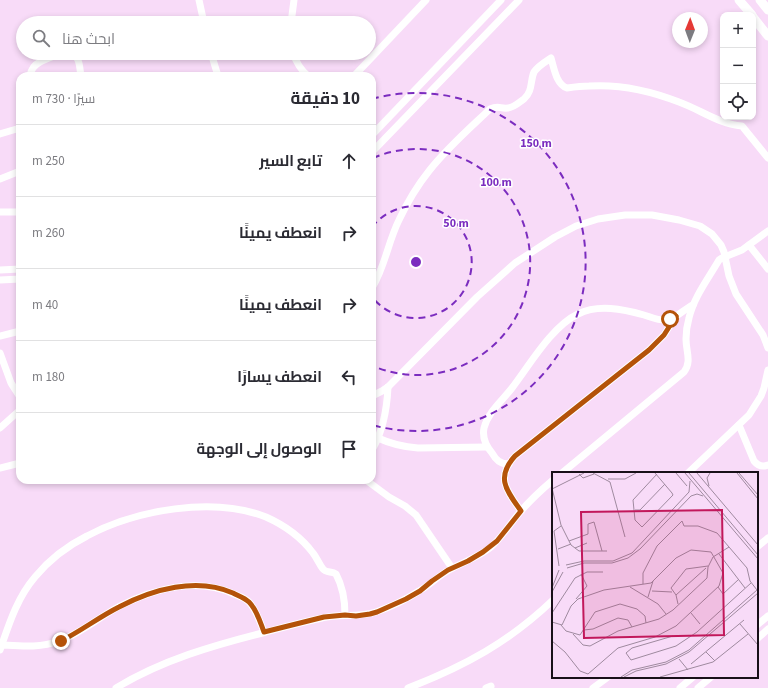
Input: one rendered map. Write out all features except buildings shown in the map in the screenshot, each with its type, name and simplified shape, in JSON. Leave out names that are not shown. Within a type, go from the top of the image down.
[{"type":"main road","points":[[740,0],[749,12]]},
{"type":"main road","points":[[760,0],[768,10]]},
{"type":"main road","points":[[756,21],[768,36]]},
{"type":"street","points":[[199,0],[202,16]]},
{"type":"street","points":[[292,16],[294,0]]},
{"type":"street","points":[[376,53],[426,0]]},
{"type":"street","points":[[376,131],[501,0]]},
{"type":"street","points":[[376,148],[519,0]]},
{"type":"street","points":[[376,282],[399,220],[413,194],[429,171],[442,156],[490,109],[497,107],[511,108],[524,99],[531,89],[532,77],[535,71],[551,58],[559,82],[564,87],[589,86],[623,88],[667,98],[693,107],[724,123],[742,126],[768,158]]},
{"type":"street","points":[[31,72],[36,64],[46,60]]},
{"type":"street","points":[[78,60],[80,72]]},
{"type":"street","points":[[213,60],[217,72]]},
{"type":"street","points":[[296,60],[304,72]]},
{"type":"street","points":[[358,72],[369,60]]},
{"type":"street","points":[[0,134],[16,129]]},
{"type":"street","points":[[0,179],[16,173]]},
{"type":"street","points":[[0,212],[16,212]]},
{"type":"street","points":[[376,394],[388,387],[461,312],[509,268],[554,237],[576,226],[598,219],[625,215],[652,215],[679,220],[700,226],[712,234],[721,245],[732,285],[763,335],[768,348]]},
{"type":"street","points":[[563,472],[684,372],[689,362],[686,332],[690,315],[703,287],[719,260],[725,256],[736,253],[768,231]]},
{"type":"street","points":[[748,245],[768,269]]},
{"type":"street","points":[[0,270],[16,269]]},
{"type":"street","points":[[0,280],[16,279]]},
{"type":"street","points":[[508,464],[497,461],[487,447],[484,438],[485,424],[533,359],[548,341],[573,316],[592,309],[605,308],[626,311],[661,320],[670,319],[694,305]]},
{"type":"street","points":[[521,511],[507,492],[504,477],[508,464],[515,456],[649,350],[664,335],[676,316]]},
{"type":"street","points":[[0,336],[16,331]]},
{"type":"street","points":[[0,353],[11,383],[16,390]]},
{"type":"street","points":[[689,472],[749,415],[764,388],[768,370]]},
{"type":"street","points":[[376,442],[386,408],[388,387]]},
{"type":"street","points":[[0,428],[16,414]]},
{"type":"street","points":[[739,425],[756,464],[761,466],[768,464]]},
{"type":"street","points":[[378,438],[409,448],[487,447]]},
{"type":"street","points":[[0,468],[16,464]]},
{"type":"street","points":[[116,688],[146,672],[211,646],[324,617],[370,614],[406,599],[420,591],[438,576],[476,557],[490,547],[500,538],[521,511],[552,481]]},
{"type":"street","points":[[371,484],[411,510],[416,515],[452,568]]},
{"type":"street","points":[[264,632],[256,611],[245,598],[220,589],[192,586],[176,587],[133,600],[68,637],[53,643],[36,646],[1,648],[14,611],[22,595],[41,569],[62,551],[86,536],[113,524],[142,515],[171,509],[221,507],[243,510],[267,517],[287,529],[306,543],[323,569],[336,574],[344,599],[345,615]]},
{"type":"street","points":[[758,546],[768,538]]},
{"type":"street","points":[[408,688],[458,667],[493,648],[526,624],[552,601]]},
{"type":"street","points":[[758,624],[768,616]]},
{"type":"street","points":[[758,637],[768,629]]},
{"type":"street","points":[[593,688],[607,678]]},
{"type":"street","points":[[680,688],[692,678]]},
{"type":"street","points":[[698,688],[710,678]]},
{"type":"route","points":[[61,641],[133,600],[182,586],[211,587],[231,592],[245,598],[256,611],[264,632],[324,617],[370,614],[406,599],[420,591],[448,570],[476,557],[497,541],[521,511],[507,492],[504,477],[510,462],[515,456],[649,350],[664,335],[676,316],[670,319]]}]
